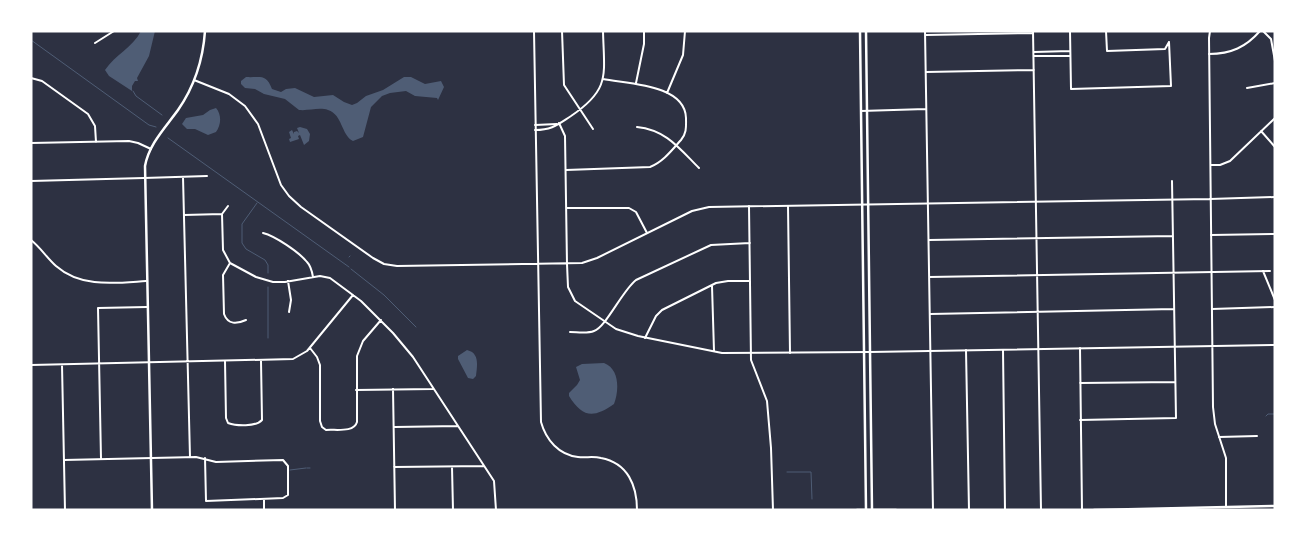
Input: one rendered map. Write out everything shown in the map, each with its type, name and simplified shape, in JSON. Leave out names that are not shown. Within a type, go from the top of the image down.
[{"type":"main road","points":[[152,510],[145,163],[151,149],[183,103],[194,80],[202,56],[205,31]]},
{"type":"main road","points":[[860,31],[860,111],[870,352],[869,510]]},
{"type":"main road","points":[[866,31],[865,352],[869,510]]},
{"type":"main road","points":[[1094,510],[1275,506]]},
{"type":"main road","points":[[857,510],[896,510]]},
{"type":"street","points":[[95,43],[114,31]]},
{"type":"street","points":[[534,31],[540,417],[544,434],[551,443],[564,453],[578,457],[607,459],[621,467],[634,484],[637,510]]},
{"type":"street","points":[[562,31],[563,82],[593,129]]},
{"type":"street","points":[[535,130],[549,129],[580,109],[598,93],[603,79],[603,31]]},
{"type":"street","points":[[636,83],[644,44],[644,31]]},
{"type":"street","points":[[667,93],[683,55],[685,31]]},
{"type":"street","points":[[925,31],[933,510]]},
{"type":"street","points":[[1070,31],[1071,89],[1170,86],[1169,42],[1165,49]]},
{"type":"street","points":[[1106,31],[1107,50],[1170,50]]},
{"type":"street","points":[[1210,31],[1213,407],[1215,424],[1226,458],[1226,507]]},
{"type":"street","points":[[1209,54],[1227,53],[1236,50],[1261,31],[1271,40],[1275,61]]},
{"type":"street","points":[[926,35],[1034,32],[1041,510]]},
{"type":"street","points":[[1034,52],[1070,52]]},
{"type":"street","points":[[1034,56],[1070,56]]},
{"type":"street","points":[[926,72],[1034,70]]},
{"type":"street","points":[[31,78],[42,81],[88,114],[95,126],[96,142]]},
{"type":"street","points":[[566,170],[648,168],[661,161],[686,133],[686,110],[680,100],[647,85],[603,79]]},
{"type":"street","points":[[194,80],[229,94],[245,106],[258,124],[282,185],[289,196],[301,208],[373,258],[391,266],[567,264],[589,262],[699,209],[709,207],[1275,197]]},
{"type":"street","points":[[1247,88],[1275,83]]},
{"type":"street","points":[[860,111],[926,110]]},
{"type":"street","points":[[1211,165],[1220,165],[1230,161],[1275,118]]},
{"type":"street","points":[[535,125],[559,123]]},
{"type":"street","points":[[559,123],[565,134],[567,283],[571,296],[577,303],[622,332],[734,354],[1275,345]]},
{"type":"street","points":[[637,127],[649,128],[658,132],[676,145],[699,168]]},
{"type":"street","points":[[1261,131],[1275,147]]},
{"type":"street","points":[[31,144],[134,142],[151,149]]},
{"type":"street","points":[[31,181],[207,176]]},
{"type":"street","points":[[183,178],[190,457]]},
{"type":"street","points":[[1080,420],[1176,418],[1172,181]]},
{"type":"street","points":[[228,206],[222,214],[223,250],[230,263],[272,282],[323,276],[330,278],[381,320],[405,347],[494,481],[496,510]]},
{"type":"street","points":[[749,206],[751,353],[753,367],[762,383],[767,401],[773,510]]},
{"type":"street","points":[[788,206],[790,353]]},
{"type":"street","points":[[566,208],[629,208],[636,212],[647,234]]},
{"type":"street","points":[[184,215],[222,214]]},
{"type":"street","points":[[263,233],[274,237],[306,261],[313,277]]},
{"type":"street","points":[[1211,235],[1275,234]]},
{"type":"street","points":[[929,240],[1173,236]]},
{"type":"street","points":[[31,240],[55,266],[72,277],[89,282],[146,281]]},
{"type":"street","points":[[570,332],[593,332],[599,329],[626,289],[636,280],[711,245],[750,243]]},
{"type":"street","points":[[230,263],[223,275],[225,318],[233,323],[246,320]]},
{"type":"street","points":[[1263,271],[1275,300]]},
{"type":"street","points":[[929,277],[1270,271]]},
{"type":"street","points":[[288,281],[291,300],[289,312]]},
{"type":"street","points":[[646,338],[656,316],[662,310],[712,285],[728,281],[750,281]]},
{"type":"street","points":[[712,285],[714,351]]},
{"type":"street","points":[[31,365],[293,359],[304,354],[310,348],[353,295]]},
{"type":"street","points":[[101,459],[98,308],[147,307]]},
{"type":"street","points":[[1212,309],[1275,307]]},
{"type":"street","points":[[930,314],[1174,309]]},
{"type":"street","points":[[310,348],[320,365],[320,421],[322,427],[326,430],[351,429],[355,427],[357,422],[358,352],[363,341],[381,320]]},
{"type":"street","points":[[1080,348],[1082,510]]},
{"type":"street","points":[[966,350],[969,510]]},
{"type":"street","points":[[1002,350],[1005,510]]},
{"type":"street","points":[[225,361],[226,418],[228,423],[256,424],[261,422],[263,417],[261,360]]},
{"type":"street","points":[[62,365],[65,510]]},
{"type":"street","points":[[1080,383],[1176,382]]},
{"type":"street","points":[[356,390],[434,389]]},
{"type":"street","points":[[393,390],[395,510]]},
{"type":"street","points":[[394,427],[458,426]]},
{"type":"street","points":[[1220,437],[1256,436]]},
{"type":"street","points":[[64,460],[190,457],[205,458],[216,462],[280,460],[285,461],[288,466],[288,495],[283,498],[206,501],[205,458]]},
{"type":"street","points":[[452,466],[453,510]]},
{"type":"street","points":[[394,467],[484,466]]},
{"type":"street","points":[[264,499],[264,510]]},
{"type":"water","points":[[141,31],[155,31],[149,56],[137,78],[138,81],[135,81],[132,86],[132,91],[109,76],[105,70],[138,37]]},
{"type":"water","points":[[246,77],[265,78],[272,89],[281,92],[286,89],[295,88],[314,97],[333,95],[352,105],[404,77],[411,77],[425,84],[441,81],[444,87],[438,100],[437,98],[415,96],[406,91],[382,96],[371,107],[363,137],[353,141],[346,134],[337,116],[328,110],[299,110],[285,99],[264,94],[255,89],[245,88],[241,81]]},
{"type":"water","points":[[216,108],[220,120],[216,132],[208,135],[195,129],[187,129],[182,124],[186,118],[203,115]]},
{"type":"water","points":[[297,128],[307,129],[310,134],[309,141],[304,145],[300,135],[298,136],[299,139],[290,142],[289,139],[291,138],[289,132],[292,130],[294,134],[297,131],[299,133]]},
{"type":"water","points":[[467,350],[474,354],[477,360],[476,376],[473,379],[468,378],[458,359],[458,356]]},
{"type":"water","points":[[604,363],[616,375],[617,393],[614,404],[600,412],[588,414],[583,412],[569,396],[569,393],[580,380],[576,367],[582,364]]},
{"type":"waterway","points":[[31,40],[149,125],[156,127]]},
{"type":"waterway","points":[[133,91],[136,96],[162,115]]},
{"type":"waterway","points":[[168,138],[349,267]]},
{"type":"waterway","points":[[257,203],[242,224],[242,243],[246,249],[265,260],[268,265],[268,273]]},
{"type":"waterway","points":[[351,269],[384,295],[416,327]]},
{"type":"waterway","points":[[268,287],[268,338]]},
{"type":"waterway","points":[[1266,416],[1268,414],[1275,414]]},
{"type":"waterway","points":[[290,470],[306,468]]},
{"type":"waterway","points":[[787,472],[811,472],[812,499]]}]
